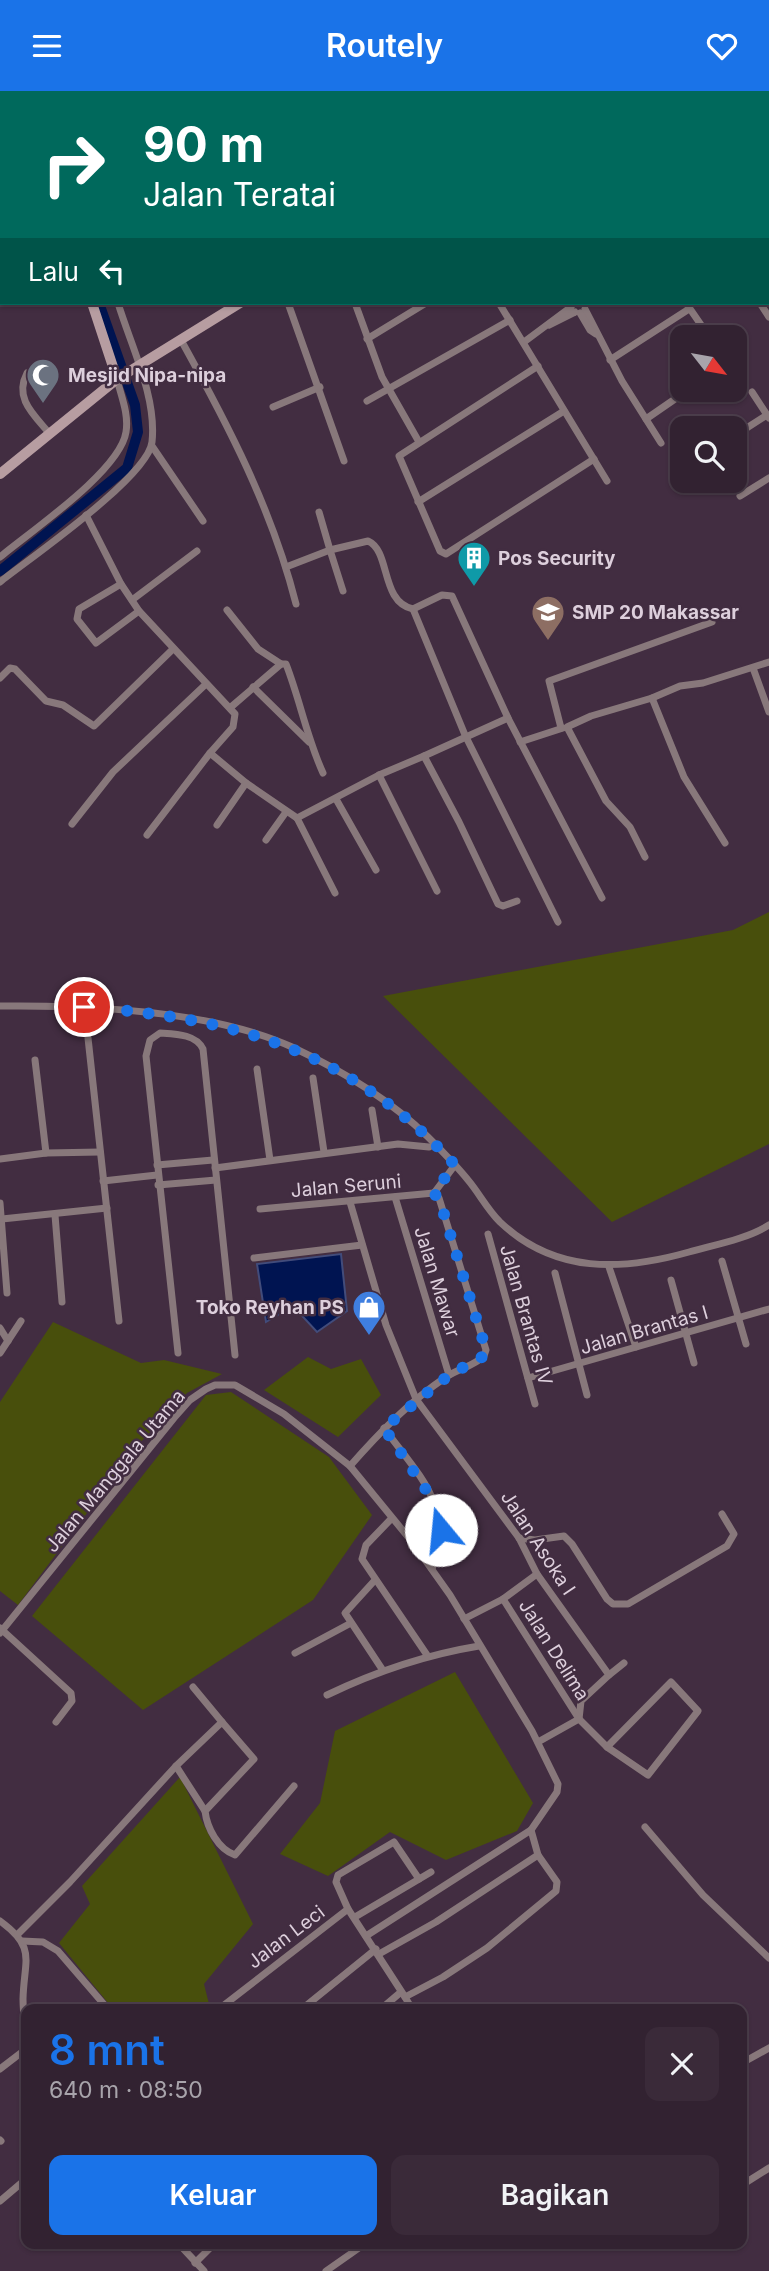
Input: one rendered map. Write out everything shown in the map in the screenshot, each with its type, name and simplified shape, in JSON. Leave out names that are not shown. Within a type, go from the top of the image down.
[{"type":"street","points":[[0,557],[100,474],[120,451],[127,419],[119,378],[93,305]]},
{"type":"street","points":[[119,305],[150,408],[152,446],[203,521]]},
{"type":"street","points":[[0,474],[119,378],[237,305]]},
{"type":"street","points":[[290,305],[344,461]]},
{"type":"street","points":[[356,305],[388,391],[419,442]]},
{"type":"street","points":[[367,339],[423,305]]},
{"type":"street","points":[[500,305],[607,481]]},
{"type":"street","points":[[610,360],[687,306],[701,325]]},
{"type":"street","points":[[524,342],[579,308],[597,327],[596,334],[610,360],[662,443]]},
{"type":"street","points":[[367,401],[510,320]]},
{"type":"street","points":[[181,340],[249,468],[286,566],[296,604]]},
{"type":"street","points":[[538,366],[402,453],[398,461],[440,551],[446,554],[594,459]]},
{"type":"street","points":[[27,373],[21,390],[24,400],[49,433]]},
{"type":"street","points":[[272,407],[320,387]]},
{"type":"street","points":[[747,428],[768,416],[752,392]]},
{"type":"street","points":[[646,419],[670,402]]},
{"type":"street","points":[[418,502],[564,411]]},
{"type":"street","points":[[0,582],[86,515],[136,471],[152,446]]},
{"type":"street","points":[[740,496],[769,478]]},
{"type":"street","points":[[319,512],[344,591]]},
{"type":"street","points":[[86,515],[121,584],[139,611],[235,714],[234,724],[147,835]]},
{"type":"street","points":[[286,566],[330,550],[364,541],[373,542],[390,587],[402,605],[413,609],[442,595],[452,596],[508,718],[602,898]]},
{"type":"street","points":[[132,600],[197,551]]},
{"type":"street","points":[[121,584],[79,609],[76,619],[96,643],[139,611]]},
{"type":"street","points":[[413,609],[465,735],[558,922]]},
{"type":"street","points":[[227,610],[258,649],[287,666],[308,726],[310,743],[323,773]]},
{"type":"street","points":[[645,857],[630,827],[606,801],[564,727],[549,681],[712,622]]},
{"type":"street","points":[[0,678],[10,669],[15,669],[46,701],[63,705],[94,726],[173,649]]},
{"type":"street","points":[[520,742],[680,686],[769,662]]},
{"type":"street","points":[[230,706],[281,664]]},
{"type":"street","points":[[753,668],[769,712]]},
{"type":"street","points":[[72,824],[113,772],[206,684]]},
{"type":"street","points":[[253,687],[310,743]]},
{"type":"street","points":[[652,698],[684,778],[725,843]]},
{"type":"street","points":[[297,818],[379,775],[508,718]]},
{"type":"street","points":[[211,753],[246,783],[297,818],[335,893]]},
{"type":"street","points":[[424,756],[460,822],[498,904],[503,906],[517,901]]},
{"type":"street","points":[[379,775],[437,891]]},
{"type":"street","points":[[217,825],[246,783]]},
{"type":"street","points":[[336,799],[376,870]]},
{"type":"street","points":[[266,840],[286,812]]},
{"type":"street","points":[[0,1006],[84,1007],[171,1015],[259,1035],[290,1046],[372,1091],[399,1112],[455,1165],[500,1222],[531,1244],[574,1261],[609,1267],[663,1259],[769,1225]]},
{"type":"street","points":[[171,1015],[171,1034]]},
{"type":"street","points":[[178,1353],[146,1056],[148,1045],[155,1035],[171,1034],[194,1039],[203,1049],[235,1355]]},
{"type":"street","points":[[88,1038],[119,1321]]},
{"type":"street","points":[[35,1060],[46,1153]]},
{"type":"street","points":[[257,1069],[270,1160]]},
{"type":"street","points":[[313,1078],[324,1152]]},
{"type":"street","points":[[372,1110],[378,1147]]},
{"type":"street","points":[[157,1165],[270,1160],[404,1144],[429,1147]]},
{"type":"street","points":[[0,1159],[46,1153],[100,1152]]},
{"type":"street","points":[[350,1466],[384,1428],[416,1399],[449,1375],[481,1360],[486,1350],[439,1198],[433,1193],[455,1165]]},
{"type":"street","points":[[103,1181],[157,1175]]},
{"type":"street","points":[[158,1185],[216,1180]]},
{"type":"street","name":"Jalan Seruni","points":[[260,1209],[433,1193]]},
{"type":"street","name":"Jalan Mawar","points":[[395,1197],[449,1375]]},
{"type":"street","name":"Jalan Asoka I","points":[[350,1202],[408,1384],[416,1399],[519,1538],[537,1574],[609,1675]]},
{"type":"street","points":[[0,1203],[7,1293]]},
{"type":"street","points":[[2,1219],[107,1208]]},
{"type":"street","points":[[55,1215],[62,1302]]},
{"type":"street","name":"Jalan Brantas IV","points":[[488,1234],[535,1404]]},
{"type":"street","points":[[254,1258],[362,1245]]},
{"type":"street","points":[[722,1261],[746,1344]]},
{"type":"street","points":[[609,1267],[636,1347]]},
{"type":"street","points":[[555,1273],[587,1395]]},
{"type":"street","points":[[671,1280],[694,1363]]},
{"type":"street","name":"Jalan Brantas I","points":[[528,1378],[769,1309]]},
{"type":"street","points":[[0,1353],[21,1321]]},
{"type":"street","points":[[0,1328],[8,1341]]},
{"type":"street","name":"Jalan Manggala Utama","points":[[1,1631],[190,1400],[206,1389],[228,1384],[250,1392],[350,1466],[432,1569],[538,1742],[558,1789],[531,1830]]},
{"type":"street","points":[[384,1428],[433,1500],[440,1522],[440,1546],[432,1569]]},
{"type":"street","points":[[519,1538],[534,1540],[564,1536],[607,1599],[613,1604],[628,1604],[727,1546],[734,1534],[722,1514]]},
{"type":"street","points":[[391,1519],[375,1533],[362,1554],[364,1564],[427,1655]]},
{"type":"street","points":[[413,1543],[440,1522]]},
{"type":"street","points":[[464,1619],[503,1598],[537,1574]]},
{"type":"street","points":[[375,1580],[346,1609],[351,1623],[382,1669]]},
{"type":"street","name":"Jalan Delima","points":[[503,1598],[579,1719],[607,1747],[648,1775],[698,1711],[670,1682],[607,1747]]},
{"type":"street","points":[[295,1653],[351,1623]]},
{"type":"street","points":[[1,1631],[71,1693],[70,1705],[56,1722]]},
{"type":"street","points":[[327,1695],[382,1669],[427,1655],[479,1646]]},
{"type":"street","points":[[538,1742],[579,1719],[581,1701],[624,1663]]},
{"type":"street","points":[[193,1687],[254,1759],[205,1811]]},
{"type":"street","points":[[18,1934],[70,1882],[176,1766],[222,1722]]},
{"type":"street","points":[[176,1766],[205,1811],[206,1825],[225,1850],[235,1855],[294,1786]]},
{"type":"street","points":[[645,1827],[693,1885],[769,1958]]},
{"type":"street","points":[[366,1936],[531,1830],[538,1856],[557,1882],[553,1895],[487,1948],[443,1977],[403,1994],[388,2004]]},
{"type":"street","name":"Jalan Leci","points":[[225,2004],[348,1909],[336,1882],[338,1875],[394,1842],[419,1879]]},
{"type":"street","points":[[309,2004],[377,1952],[436,1922],[538,1856]]},
{"type":"street","points":[[355,1917],[431,1871]]},
{"type":"street","points":[[348,1909],[409,2004]]},
{"type":"street","points":[[0,1921],[18,1934],[28,1956],[23,2004]]},
{"type":"street","points":[[22,1941],[43,1942],[58,1951],[104,2004]]},
{"type":"street","points":[[747,2060],[769,2048]]},
{"type":"street","points":[[0,2069],[21,2053]]},
{"type":"street","points":[[747,2182],[769,2168]]},
{"type":"street","points":[[0,2201],[21,2183]]},
{"type":"street","points":[[183,2249],[204,2271]]},
{"type":"street","points":[[195,2263],[209,2249]]},
{"type":"street","points":[[326,2271],[357,2249]]},
{"type":"green space","points":[[769,912],[769,1144],[612,1222],[383,996],[733,930]]},
{"type":"green space","points":[[53,1322],[141,1363],[164,1360],[222,1374],[187,1393],[138,1445],[18,1605],[0,1591],[0,1402]]},
{"type":"green space","points":[[308,1357],[331,1369],[361,1359],[381,1395],[338,1437],[264,1390]]},
{"type":"green space","points":[[231,1392],[329,1457],[372,1515],[313,1600],[143,1710],[32,1616],[206,1395]]},
{"type":"green space","points":[[455,1672],[533,1803],[517,1831],[446,1860],[390,1832],[328,1876],[280,1854],[320,1803],[335,1731]]},
{"type":"green space","points":[[180,1777],[253,1924],[204,1984],[209,2004],[109,2004],[59,1943],[90,1904],[82,1886]]},
{"type":"shaded area","points":[[341,1254],[347,1311],[317,1332],[293,1306],[266,1322],[257,1264]]},
{"type":"waterway","points":[[0,571],[127,468],[138,432],[135,405],[100,305]]},
{"type":"place","name":"Mesjid Nipa-nipa","points":[[43,405]]},
{"type":"place","name":"Pos Security","points":[[474,588]]},
{"type":"place","name":"SMP 20 Makassar","points":[[548,642]]},
{"type":"place","name":"Toko Reyhan PS","points":[[369,1337]]},
{"type":"route","points":[[84,1007],[183,1017],[259,1035],[290,1046],[372,1091],[419,1129],[455,1165],[433,1193],[439,1198],[486,1350],[481,1360],[449,1375],[416,1399],[384,1428],[433,1500],[441,1530]]}]
